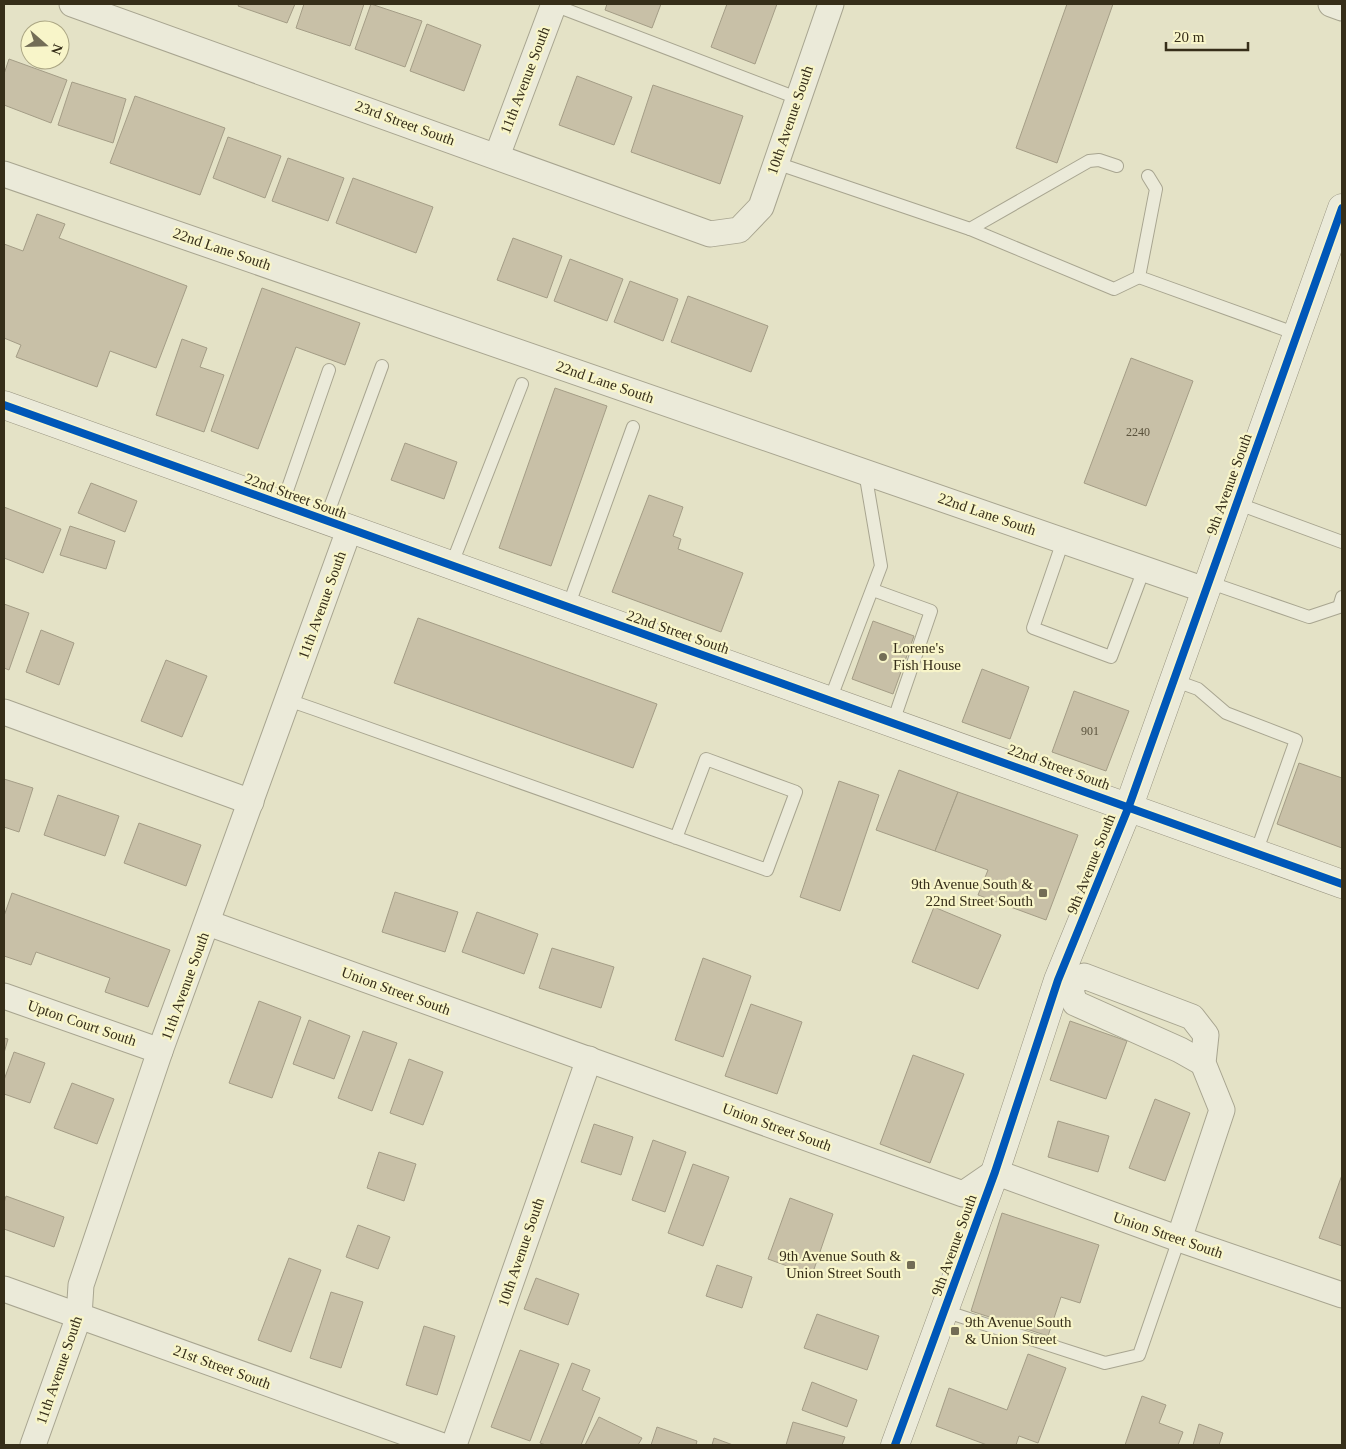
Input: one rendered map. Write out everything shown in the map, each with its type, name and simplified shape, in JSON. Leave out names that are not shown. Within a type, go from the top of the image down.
[{"type":"street","name":"23rd Street South","points":[[72,4],[710,234],[739,230]]},
{"type":"street","name":"11th Avenue South","points":[[497,156],[553,4]]},
{"type":"street","name":"10th Avenue South","points":[[739,230],[761,207],[831,4]]},
{"type":"street","points":[[1331,4],[1342,8]]},
{"type":"street","name":"22nd Lane South","points":[[4,174],[1144,569],[1207,586]]},
{"type":"street","name":"9th Avenue South","points":[[896,1445],[1129,806],[1342,208]]},
{"type":"street","name":"22nd Street South","points":[[4,405],[451,566],[1129,806],[1342,884]]},
{"type":"street","name":"11th Avenue South","points":[[34,1445],[79,1316],[81,1285],[160,1051],[288,700],[337,525]]},
{"type":"street","points":[[4,712],[251,802]]},
{"type":"street","name":"Union Street South","points":[[208,923],[963,1194],[995,1172],[1179,1239],[1342,1295]]},
{"type":"street","points":[[1179,1239],[1222,1110],[1203,1063],[1206,1035],[1192,1017],[1084,976],[1064,982],[1075,1002],[1180,1050],[1203,1063]]},
{"type":"street","name":"Upton Court South","points":[[4,996],[160,1051]]},
{"type":"street","name":"10th Avenue South","points":[[454,1445],[589,1059]]},
{"type":"street","name":"21st Street South","points":[[4,1289],[427,1443]]},
{"type":"lane","points":[[553,4],[797,98]]},
{"type":"lane","points":[[970,229],[1089,161],[1099,160],[1117,166]]},
{"type":"lane","points":[[776,163],[970,229],[1114,289],[1139,277],[1297,334]]},
{"type":"lane","points":[[1139,277],[1156,189],[1148,176]]},
{"type":"lane","points":[[337,525],[382,366]]},
{"type":"lane","points":[[282,505],[329,370]]},
{"type":"lane","points":[[451,566],[522,384]]},
{"type":"lane","points":[[568,607],[633,427]]},
{"type":"lane","points":[[830,700],[881,566],[865,472]]},
{"type":"lane","points":[[1236,503],[1342,542]]},
{"type":"lane","points":[[1063,541],[1033,628],[1111,657],[1144,569]]},
{"type":"lane","points":[[1207,586],[1309,617],[1339,607],[1342,598]]},
{"type":"lane","points":[[873,590],[931,611],[893,722]]},
{"type":"lane","points":[[1173,680],[1198,689],[1226,713],[1296,740],[1256,853]]},
{"type":"lane","points":[[288,700],[676,838],[767,870],[796,792],[706,759],[676,838]]},
{"type":"lane","points":[[944,1311],[1105,1363],[1139,1356],[1179,1239]]},
{"type":"building","points":[[239,4],[295,4],[287,23],[238,6]]},
{"type":"building","points":[[304,4],[364,4],[350,46],[296,28]]},
{"type":"building","points":[[371,4],[422,21],[405,67],[355,49]]},
{"type":"building","points":[[607,4],[661,4],[652,28],[605,10]]},
{"type":"building","points":[[727,4],[777,4],[755,64],[711,47]]},
{"type":"building","points":[[1067,4],[1113,4],[1057,163],[1016,148]]},
{"type":"building","points":[[427,24],[481,45],[464,91],[410,71]]},
{"type":"building","points":[[9,59],[20,63],[20,70],[39,70],[67,80],[51,123],[4,105],[4,74]]},
{"type":"building","points":[[577,76],[632,97],[614,145],[559,125]]},
{"type":"building","points":[[72,82],[126,99],[113,143],[58,125]]},
{"type":"building","points":[[653,85],[743,116],[720,184],[631,152]]},
{"type":"building","points":[[135,96],[225,128],[200,195],[110,163]]},
{"type":"building","points":[[228,137],[281,156],[265,198],[213,178]]},
{"type":"building","points":[[288,158],[344,178],[328,221],[272,201]]},
{"type":"building","points":[[353,178],[433,207],[416,253],[336,223]]},
{"type":"building","points":[[37,214],[65,224],[59,238],[187,286],[156,368],[110,351],[97,387],[16,357],[21,345],[4,338],[4,244],[23,251]]},
{"type":"building","points":[[513,238],[562,256],[547,298],[497,280]]},
{"type":"building","points":[[570,259],[623,279],[607,321],[554,301]]},
{"type":"building","points":[[630,281],[678,299],[663,341],[614,322]]},
{"type":"building","points":[[262,288],[360,323],[345,365],[296,347],[258,449],[211,431]]},
{"type":"building","points":[[688,296],[768,326],[751,372],[671,342]]},
{"type":"building","points":[[182,339],[207,348],[200,367],[224,375],[204,432],[156,415]]},
{"type":"building","points":[[1131,358],[1193,381],[1146,506],[1084,483]]},
{"type":"building","points":[[555,388],[607,406],[551,566],[499,548]]},
{"type":"building","points":[[405,443],[457,462],[444,499],[391,480]]},
{"type":"building","points":[[91,483],[137,501],[125,532],[78,513]]},
{"type":"building","points":[[649,495],[683,507],[673,536],[681,539],[678,549],[743,573],[721,632],[612,592]]},
{"type":"building","points":[[4,507],[61,529],[43,573],[4,558]]},
{"type":"building","points":[[70,526],[115,541],[106,569],[60,555]]},
{"type":"building","points":[[4,604],[29,613],[9,670],[4,668]]},
{"type":"building","points":[[418,618],[657,704],[633,768],[394,683]]},
{"type":"building","name":"Lorene's Fish House","points":[[873,621],[914,636],[893,694],[852,679]]},
{"type":"building","points":[[41,630],[74,643],[59,685],[26,672]]},
{"type":"building","points":[[166,660],[207,676],[182,737],[141,721]]},
{"type":"building","points":[[982,669],[1029,687],[1010,739],[962,722]]},
{"type":"building","points":[[1074,691],[1129,711],[1106,771],[1052,752]]},
{"type":"building","points":[[1299,763],[1342,778],[1342,848],[1277,824]]},
{"type":"building","points":[[899,770],[958,792],[935,851],[876,830]]},
{"type":"building","points":[[4,779],[33,788],[19,832],[4,827]]},
{"type":"building","points":[[839,781],[879,795],[840,911],[800,897]]},
{"type":"building","points":[[958,792],[1078,835],[1046,920],[978,895],[988,870],[935,851]]},
{"type":"building","points":[[58,795],[119,816],[105,856],[44,835]]},
{"type":"building","points":[[139,823],[201,845],[186,886],[124,863]]},
{"type":"building","points":[[395,892],[458,912],[445,952],[382,932]]},
{"type":"building","points":[[12,893],[170,950],[148,1007],[105,992],[110,978],[36,952],[31,965],[4,956],[4,916]]},
{"type":"building","points":[[934,907],[1001,935],[978,989],[912,962]]},
{"type":"building","points":[[477,912],[538,934],[524,974],[462,952]]},
{"type":"building","points":[[552,948],[614,967],[601,1008],[539,988]]},
{"type":"building","points":[[703,958],[751,976],[723,1057],[675,1040]]},
{"type":"building","points":[[259,1001],[301,1017],[272,1098],[229,1083]]},
{"type":"building","points":[[751,1004],[802,1022],[777,1094],[725,1076]]},
{"type":"building","points":[[309,1020],[350,1036],[334,1079],[293,1064]]},
{"type":"building","points":[[1070,1021],[1127,1041],[1106,1099],[1050,1080]]},
{"type":"building","points":[[363,1031],[397,1043],[372,1111],[338,1098]]},
{"type":"building","points":[[4,1038],[8,1039],[4,1053]]},
{"type":"building","points":[[14,1052],[45,1063],[30,1103],[4,1094],[4,1080]]},
{"type":"building","points":[[913,1055],[964,1074],[930,1163],[880,1144]]},
{"type":"building","points":[[409,1059],[443,1072],[423,1125],[390,1113]]},
{"type":"building","points":[[72,1083],[114,1099],[97,1144],[54,1128]]},
{"type":"building","points":[[1155,1099],[1190,1113],[1165,1181],[1129,1168]]},
{"type":"building","points":[[1058,1121],[1109,1136],[1098,1172],[1048,1157]]},
{"type":"building","points":[[594,1124],[633,1137],[621,1175],[581,1162]]},
{"type":"building","points":[[653,1140],[686,1152],[665,1212],[632,1200]]},
{"type":"building","points":[[379,1152],[416,1164],[404,1201],[367,1188]]},
{"type":"building","points":[[693,1164],[729,1177],[703,1246],[668,1233]]},
{"type":"building","points":[[1342,1175],[1342,1246],[1319,1238]]},
{"type":"building","points":[[6,1196],[64,1217],[54,1247],[4,1229],[4,1203]]},
{"type":"building","points":[[790,1198],[833,1214],[812,1275],[768,1259]]},
{"type":"building","points":[[1002,1213],[1099,1245],[1080,1303],[1061,1297],[1048,1336],[971,1311]]},
{"type":"building","points":[[358,1225],[390,1237],[378,1269],[346,1257]]},
{"type":"building","points":[[289,1258],[321,1270],[291,1352],[258,1340]]},
{"type":"building","points":[[717,1265],[752,1277],[742,1308],[706,1296]]},
{"type":"building","points":[[536,1278],[579,1294],[568,1325],[524,1309]]},
{"type":"building","points":[[331,1292],[363,1302],[341,1368],[310,1358]]},
{"type":"building","points":[[817,1314],[879,1336],[867,1370],[804,1348]]},
{"type":"building","points":[[424,1326],[455,1336],[437,1395],[406,1385]]},
{"type":"building","points":[[520,1350],[559,1364],[530,1441],[491,1427]]},
{"type":"building","points":[[1028,1354],[1066,1368],[1038,1443],[1019,1436],[1016,1445],[987,1445],[936,1426],[949,1388],[1007,1410]]},
{"type":"building","points":[[572,1363],[590,1370],[582,1390],[600,1398],[581,1445],[546,1445],[540,1443]]},
{"type":"building","points":[[812,1382],[857,1400],[847,1427],[802,1410]]},
{"type":"building","points":[[1142,1396],[1166,1405],[1159,1423],[1183,1432],[1178,1445],[1125,1445]]},
{"type":"building","points":[[599,1417],[642,1438],[638,1445],[585,1445]]},
{"type":"building","points":[[793,1422],[845,1437],[842,1445],[786,1445]]},
{"type":"building","points":[[1199,1424],[1223,1433],[1219,1445],[1193,1445]]},
{"type":"building","points":[[657,1427],[697,1441],[696,1445],[651,1445]]},
{"type":"building","points":[[714,1438],[733,1445],[712,1445]]},
{"type":"cycle path","points":[[895,1445],[995,1172],[1058,980],[1129,806],[1342,208]]},
{"type":"cycle path","points":[[4,405],[1342,884]]},
{"type":"place","name":"Lorene's Fish House","points":[[883,657]]},
{"type":"place","name":"9th Avenue South & 22nd Street South","points":[[1043,893]]},
{"type":"place","name":"9th Avenue South & Union Street South","points":[[911,1265]]},
{"type":"place","name":"9th Avenue South & Union Street","points":[[955,1331]]}]
